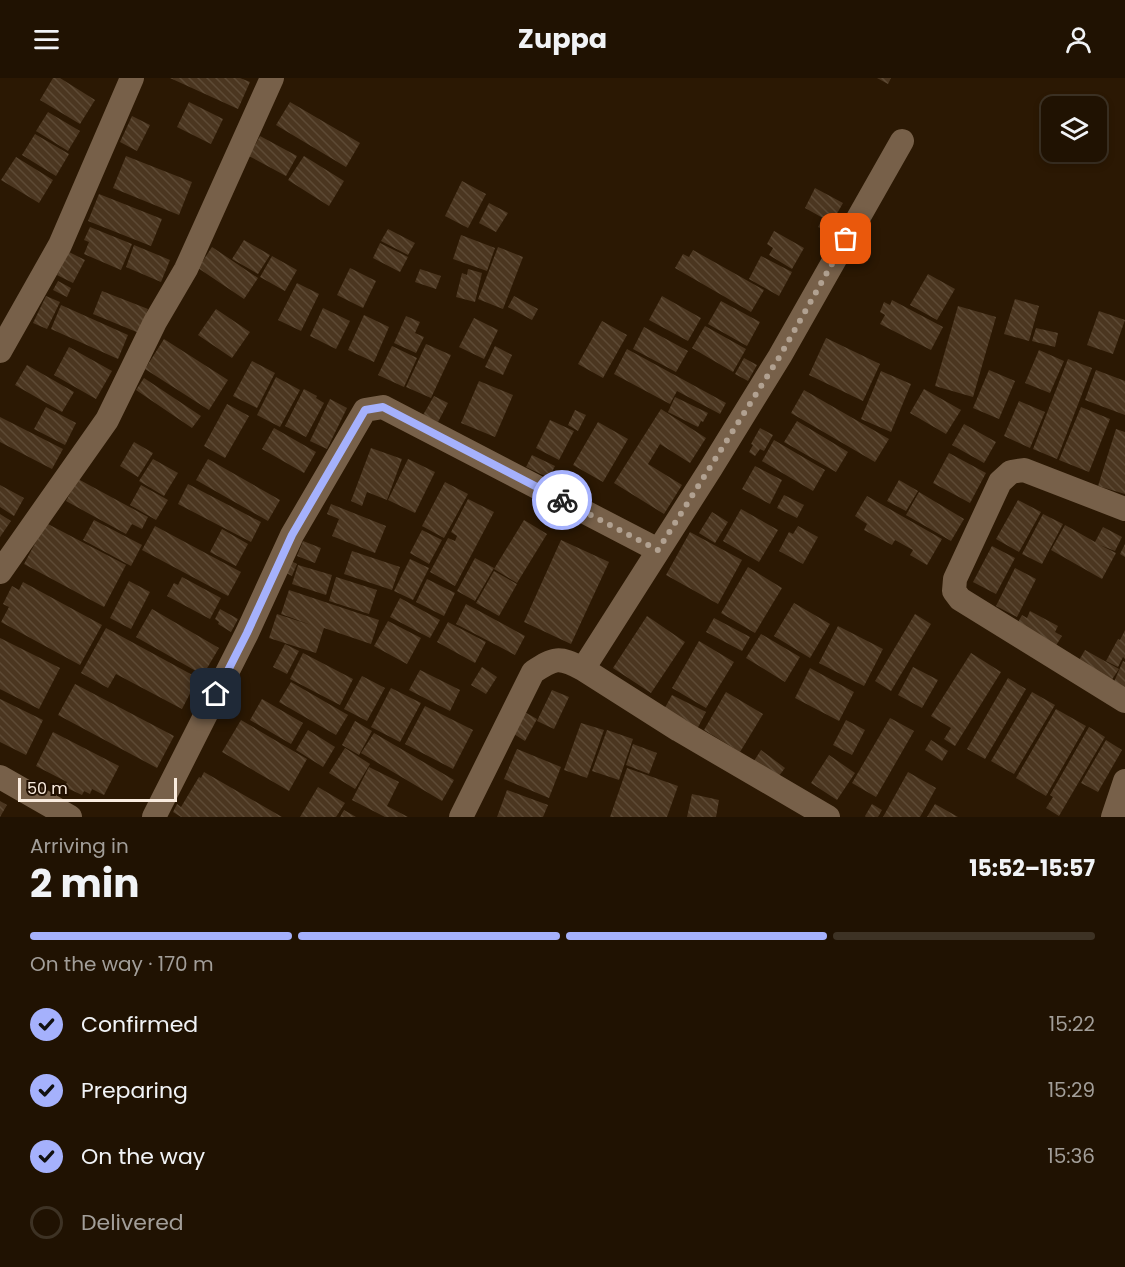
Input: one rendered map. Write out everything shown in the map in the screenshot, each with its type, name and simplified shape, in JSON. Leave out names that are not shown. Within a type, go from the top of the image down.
[{"type":"street","points":[[0,351],[60,245],[132,78]]},
{"type":"street","points":[[0,572],[107,420],[155,322],[186,269],[272,78]]},
{"type":"street","points":[[583,669],[780,356],[902,141]]},
{"type":"street","points":[[154,817],[247,633],[292,535],[365,410],[383,407],[658,550]]},
{"type":"street","points":[[1125,510],[1024,470],[1011,472],[1000,482],[955,579],[954,591],[960,599],[1125,701]]},
{"type":"street","points":[[461,817],[533,672],[552,660],[568,661],[583,669],[679,730],[828,817]]},
{"type":"street","points":[[0,777],[70,817]]},
{"type":"street","points":[[1113,817],[1125,781]]},
{"type":"building","points":[[53,78],[60,78],[95,100],[80,124],[40,100]]},
{"type":"building","points":[[170,78],[240,78],[250,82],[238,109]]},
{"type":"building","points":[[877,78],[891,78],[888,84]]},
{"type":"building","points":[[189,102],[223,119],[211,144],[177,127]]},
{"type":"building","points":[[290,102],[360,143],[346,167],[276,125]]},
{"type":"building","points":[[48,112],[80,131],[68,151],[36,131]]},
{"type":"building","points":[[132,116],[150,125],[137,151],[120,142]]},
{"type":"building","points":[[35,134],[69,154],[56,176],[22,155]]},
{"type":"building","points":[[260,136],[297,156],[286,176],[249,156]]},
{"type":"building","points":[[126,156],[192,182],[179,215],[113,188]]},
{"type":"building","points":[[304,156],[344,181],[329,206],[288,180]]},
{"type":"building","points":[[16,157],[53,180],[39,203],[1,180]]},
{"type":"building","points":[[462,181],[486,194],[468,228],[445,216]]},
{"type":"building","points":[[815,188],[843,203],[827,231],[818,227],[823,218],[805,208]]},
{"type":"building","points":[[99,194],[162,219],[151,246],[88,221]]},
{"type":"building","points":[[489,203],[508,213],[496,232],[479,223]]},
{"type":"building","points":[[90,227],[132,244],[121,270],[84,254],[89,242],[84,240]]},
{"type":"building","points":[[388,229],[415,243],[408,255],[381,241]]},
{"type":"building","points":[[774,231],[804,248],[792,269],[769,255],[773,248],[767,244]]},
{"type":"building","points":[[461,235],[495,248],[487,271],[453,259]]},
{"type":"building","points":[[244,240],[270,255],[258,274],[232,259]]},
{"type":"building","points":[[380,243],[408,257],[400,272],[373,258]]},
{"type":"building","points":[[134,245],[170,260],[161,282],[126,267]]},
{"type":"building","points":[[212,247],[258,278],[244,299],[198,268]]},
{"type":"building","points":[[498,247],[523,257],[503,309],[478,299]]},
{"type":"building","points":[[693,250],[764,290],[751,312],[675,268],[683,254],[689,257]]},
{"type":"building","points":[[69,252],[85,260],[73,283],[57,275]]},
{"type":"building","points":[[272,256],[297,270],[285,291],[260,277]]},
{"type":"building","points":[[761,256],[792,272],[779,296],[749,279]]},
{"type":"building","points":[[350,268],[376,281],[363,308],[337,295]]},
{"type":"building","points":[[420,269],[441,276],[436,289],[415,282]]},
{"type":"building","points":[[468,269],[482,273],[475,302],[456,297],[462,273],[467,275]]},
{"type":"building","points":[[928,274],[955,289],[937,320],[910,305]]},
{"type":"building","points":[[58,281],[71,288],[67,297],[53,290]]},
{"type":"building","points":[[297,283],[319,294],[301,331],[278,320]]},
{"type":"building","points":[[102,291],[148,309],[139,333],[93,314]]},
{"type":"building","points":[[46,296],[60,302],[47,329],[33,323]]},
{"type":"building","points":[[514,296],[538,309],[532,320],[508,307]]},
{"type":"building","points":[[662,296],[701,318],[688,341],[649,320]]},
{"type":"building","points":[[1015,299],[1039,306],[1029,341],[1004,334]]},
{"type":"building","points":[[892,300],[943,327],[931,350],[880,324],[885,315],[880,312],[884,302],[890,305]]},
{"type":"building","points":[[721,301],[760,322],[747,346],[708,324]]},
{"type":"building","points":[[61,305],[128,335],[118,359],[51,329]]},
{"type":"building","points":[[958,306],[996,317],[973,397],[935,386]]},
{"type":"building","points":[[323,308],[350,321],[336,349],[310,336]]},
{"type":"building","points":[[216,309],[250,332],[232,358],[198,335]]},
{"type":"building","points":[[1099,311],[1125,320],[1113,354],[1087,345]]},
{"type":"building","points":[[364,315],[389,327],[374,362],[348,350]]},
{"type":"building","points":[[406,316],[420,322],[415,333],[424,337],[416,353],[394,343]]},
{"type":"building","points":[[474,318],[498,330],[484,359],[459,347]]},
{"type":"building","points":[[602,321],[627,335],[603,378],[578,364]]},
{"type":"building","points":[[705,326],[746,349],[733,372],[692,348]]},
{"type":"building","points":[[644,327],[688,351],[676,372],[633,349]]},
{"type":"building","points":[[1036,328],[1058,333],[1055,347],[1032,341]]},
{"type":"building","points":[[826,338],[880,364],[863,401],[809,375]]},
{"type":"building","points":[[164,339],[228,380],[209,410],[145,369]]},
{"type":"building","points":[[426,344],[451,355],[431,398],[406,387]]},
{"type":"building","points":[[392,346],[417,358],[404,387],[378,375]]},
{"type":"building","points":[[495,346],[512,355],[503,375],[485,367]]},
{"type":"building","points":[[69,347],[112,371],[96,399],[54,375]]},
{"type":"building","points":[[627,349],[726,403],[720,414],[677,391],[670,404],[614,374]]},
{"type":"building","points":[[1039,350],[1064,361],[1050,393],[1025,383]]},
{"type":"building","points":[[744,358],[757,365],[748,381],[735,374]]},
{"type":"building","points":[[1068,359],[1092,368],[1057,459],[1033,449]]},
{"type":"building","points":[[252,361],[275,373],[257,408],[233,396]]},
{"type":"building","points":[[27,365],[74,392],[62,412],[15,385]]},
{"type":"building","points":[[989,370],[1015,381],[999,419],[973,408]]},
{"type":"building","points":[[1096,370],[1125,381],[1125,415],[1085,400]]},
{"type":"building","points":[[881,371],[911,384],[891,432],[861,419]]},
{"type":"building","points":[[276,377],[300,390],[280,427],[257,415]]},
{"type":"building","points":[[144,378],[201,416],[192,428],[136,390]]},
{"type":"building","points":[[479,381],[513,395],[495,437],[461,423]]},
{"type":"building","points":[[304,389],[324,403],[306,437],[285,426]]},
{"type":"building","points":[[924,389],[961,410],[946,434],[910,413]]},
{"type":"building","points":[[804,390],[889,439],[875,462],[791,413]]},
{"type":"building","points":[[434,396],[448,403],[438,422],[423,415]]},
{"type":"building","points":[[675,397],[708,413],[698,427],[668,412]]},
{"type":"building","points":[[330,399],[347,408],[327,449],[310,441]]},
{"type":"building","points":[[1019,401],[1045,412],[1030,448],[1004,436]]},
{"type":"building","points":[[227,404],[249,416],[225,458],[204,446]]},
{"type":"building","points":[[46,407],[76,423],[65,445],[34,429]]},
{"type":"building","points":[[1081,407],[1110,419],[1089,472],[1059,460]]},
{"type":"building","points":[[661,409],[706,438],[690,463],[660,444],[648,464],[682,485],[664,514],[614,483]]},
{"type":"building","points":[[575,410],[586,415],[578,431],[568,425]]},
{"type":"building","points":[[0,417],[63,449],[52,469],[0,442]]},
{"type":"building","points":[[550,420],[574,431],[559,460],[536,448]]},
{"type":"building","points":[[797,421],[848,452],[836,472],[784,442]]},
{"type":"building","points":[[598,422],[628,439],[603,482],[573,465]]},
{"type":"building","points":[[964,424],[996,442],[984,463],[952,445]]},
{"type":"building","points":[[274,428],[316,452],[304,473],[262,449]]},
{"type":"building","points":[[760,428],[773,435],[764,451],[760,449],[755,456],[749,452]]},
{"type":"building","points":[[1116,429],[1125,432],[1125,494],[1098,486]]},
{"type":"building","points":[[774,440],[825,470],[813,491],[762,461]]},
{"type":"building","points":[[134,442],[153,453],[138,477],[120,466]]},
{"type":"building","points":[[371,448],[402,459],[387,500],[367,492],[362,506],[351,501]]},
{"type":"building","points":[[949,453],[986,473],[970,503],[933,483]]},
{"type":"building","points":[[532,455],[555,466],[549,478],[526,467]]},
{"type":"building","points":[[153,459],[178,473],[164,496],[139,481]]},
{"type":"building","points":[[208,459],[280,500],[268,521],[196,480]]},
{"type":"building","points":[[408,459],[435,472],[415,513],[388,500]]},
{"type":"building","points":[[755,466],[782,480],[770,504],[742,489]]},
{"type":"building","points":[[78,479],[148,517],[142,529],[132,524],[126,534],[66,501]]},
{"type":"building","points":[[899,480],[918,491],[906,511],[887,501]]},
{"type":"building","points":[[445,482],[468,494],[444,538],[422,526]]},
{"type":"building","points":[[188,484],[261,522],[251,542],[178,504]]},
{"type":"building","points":[[0,485],[24,498],[14,516],[0,507]]},
{"type":"building","points":[[141,485],[168,500],[156,520],[130,505]]},
{"type":"building","points":[[919,492],[964,519],[951,541],[906,515]]},
{"type":"building","points":[[784,495],[804,505],[797,518],[777,508]]},
{"type":"building","points":[[867,496],[942,539],[927,565],[910,555],[913,550],[895,540],[892,545],[864,530],[867,524],[855,516]]},
{"type":"building","points":[[468,499],[494,512],[455,586],[430,572],[448,538],[455,541],[457,536],[451,532]]},
{"type":"building","points":[[1018,500],[1041,512],[1019,552],[996,539]]},
{"type":"building","points":[[331,504],[386,526],[375,553],[332,536],[339,519],[327,514]]},
{"type":"building","points":[[741,509],[778,530],[759,562],[723,541]]},
{"type":"building","points":[[712,512],[728,522],[715,543],[699,533]]},
{"type":"building","points":[[0,514],[11,521],[0,537]]},
{"type":"building","points":[[1043,514],[1063,524],[1042,564],[1022,554]]},
{"type":"building","points":[[94,520],[142,545],[131,566],[83,540]]},
{"type":"building","points":[[524,520],[547,534],[517,583],[494,569]]},
{"type":"building","points":[[46,523],[126,565],[104,607],[24,564]]},
{"type":"building","points":[[1065,525],[1095,542],[1103,527],[1122,537],[1115,551],[1100,545],[1116,553],[1102,579],[1051,550]]},
{"type":"building","points":[[155,526],[241,572],[228,596],[142,550]]},
{"type":"building","points":[[798,526],[818,537],[803,564],[779,551],[789,532],[793,534]]},
{"type":"building","points":[[222,529],[248,544],[236,566],[210,552]]},
{"type":"building","points":[[422,530],[442,540],[429,564],[410,553]]},
{"type":"building","points":[[690,532],[742,560],[718,604],[666,575]]},
{"type":"building","points":[[561,540],[609,562],[571,644],[524,622]]},
{"type":"building","points":[[303,541],[321,548],[315,563],[297,556]]},
{"type":"building","points":[[1125,544],[1125,557],[1120,554]]},
{"type":"building","points":[[992,546],[1015,558],[996,594],[973,582]]},
{"type":"building","points":[[352,551],[400,567],[392,590],[344,574]]},
{"type":"building","points":[[475,558],[494,568],[475,601],[457,591]]},
{"type":"building","points":[[287,559],[297,564],[292,576],[282,571]]},
{"type":"building","points":[[410,559],[429,568],[413,600],[394,591]]},
{"type":"building","points":[[298,565],[332,575],[326,595],[292,584]]},
{"type":"building","points":[[748,567],[782,588],[755,633],[721,613]]},
{"type":"building","points":[[1015,568],[1036,579],[1017,617],[996,606]]},
{"type":"building","points":[[494,571],[517,584],[499,616],[476,603]]},
{"type":"building","points":[[182,577],[221,598],[210,619],[167,596],[174,583],[178,585]]},
{"type":"building","points":[[336,577],[377,590],[369,614],[329,601]]},
{"type":"building","points":[[427,579],[455,593],[444,616],[416,602]]},
{"type":"building","points":[[129,581],[150,592],[131,629],[110,618]]},
{"type":"building","points":[[23,582],[102,625],[80,665],[1,622],[9,607],[3,604],[12,586],[19,590]]},
{"type":"building","points":[[289,590],[379,620],[371,644],[324,628],[316,653],[269,638],[277,614],[311,625],[281,614]]},
{"type":"building","points":[[400,598],[440,620],[430,638],[390,617]]},
{"type":"building","points":[[794,603],[830,624],[810,658],[774,636]]},
{"type":"building","points":[[466,604],[525,636],[515,655],[456,624]]},
{"type":"building","points":[[152,609],[219,648],[203,675],[136,637]]},
{"type":"building","points":[[220,609],[238,619],[231,632],[218,624],[219,622],[215,619]]},
{"type":"building","points":[[1030,611],[1058,626],[1055,632],[1062,636],[1055,647],[1016,626],[1022,615],[1027,618]]},
{"type":"building","points":[[915,614],[931,624],[891,691],[875,681]]},
{"type":"building","points":[[647,616],[685,642],[651,693],[613,668]]},
{"type":"building","points":[[714,618],[750,637],[742,651],[706,632]]},
{"type":"building","points":[[388,621],[421,638],[407,664],[374,646]]},
{"type":"building","points":[[448,622],[486,642],[475,663],[437,642]]},
{"type":"building","points":[[838,626],[883,649],[864,686],[819,663]]},
{"type":"building","points":[[106,628],[198,678],[182,709],[116,674],[108,688],[81,673]]},
{"type":"building","points":[[1125,630],[1125,659],[1123,657],[1118,667],[1106,661]]},
{"type":"building","points":[[761,634],[800,657],[785,682],[746,658]]},
{"type":"building","points":[[0,638],[60,668],[39,709],[0,689]]},
{"type":"building","points":[[699,641],[734,662],[706,708],[672,688]]},
{"type":"building","points":[[285,644],[299,651],[287,674],[273,667]]},
{"type":"building","points":[[1085,650],[1119,669],[1111,681],[1078,662]]},
{"type":"building","points":[[303,653],[353,679],[340,705],[290,679]]},
{"type":"building","points":[[971,653],[1001,672],[955,746],[944,739],[951,728],[931,716]]},
{"type":"building","points":[[1123,661],[1125,662],[1125,690],[1113,684]]},
{"type":"building","points":[[482,667],[497,677],[486,694],[471,685]]},
{"type":"building","points":[[913,667],[938,680],[922,708],[898,695]]},
{"type":"building","points":[[810,668],[854,692],[839,721],[795,698]]},
{"type":"building","points":[[420,670],[460,690],[450,711],[409,690]]},
{"type":"building","points":[[362,676],[385,688],[367,721],[344,709]]},
{"type":"building","points":[[1008,678],[1026,689],[985,759],[967,749]]},
{"type":"building","points":[[291,682],[348,715],[336,735],[279,702]]},
{"type":"building","points":[[75,684],[174,736],[157,768],[58,715]]},
{"type":"building","points":[[391,688],[421,703],[400,742],[371,727]]},
{"type":"building","points":[[552,690],[569,697],[554,729],[537,721]]},
{"type":"building","points":[[726,692],[763,714],[740,752],[704,730]]},
{"type":"building","points":[[1032,692],[1055,705],[1014,774],[991,761]]},
{"type":"building","points":[[672,695],[706,712],[696,731],[662,713]]},
{"type":"building","points":[[0,699],[43,720],[26,755],[0,742]]},
{"type":"building","points":[[262,699],[303,723],[291,744],[250,720]]},
{"type":"building","points":[[425,706],[473,730],[453,769],[405,744]]},
{"type":"building","points":[[1056,709],[1086,726],[1046,796],[1016,778]]},
{"type":"building","points":[[521,710],[537,719],[525,741],[509,731]]},
{"type":"building","points":[[890,718],[914,731],[876,797],[852,783]]},
{"type":"building","points":[[241,720],[307,759],[289,791],[222,752]]},
{"type":"building","points":[[846,720],[865,730],[852,755],[833,745]]},
{"type":"building","points":[[355,721],[372,731],[359,755],[342,745]]},
{"type":"building","points":[[581,723],[604,730],[587,778],[564,770]]},
{"type":"building","points":[[1089,727],[1105,737],[1059,816],[1046,808],[1053,797],[1050,795]]},
{"type":"building","points":[[308,730],[335,747],[323,767],[296,750]]},
{"type":"building","points":[[607,730],[633,739],[619,780],[592,771]]},
{"type":"building","points":[[53,732],[119,766],[104,795],[92,789],[90,794],[84,791],[82,795],[65,787],[67,782],[36,766]]},
{"type":"building","points":[[374,733],[454,780],[442,801],[361,753]]},
{"type":"building","points":[[931,740],[948,751],[942,761],[925,750]]},
{"type":"building","points":[[1106,740],[1122,750],[1098,792],[1081,783]]},
{"type":"building","points":[[633,744],[657,753],[649,774],[626,765]]},
{"type":"building","points":[[345,748],[370,764],[355,789],[329,773]]},
{"type":"building","points":[[517,749],[561,767],[549,798],[504,779]]},
{"type":"building","points":[[761,750],[785,768],[775,781],[752,764]]},
{"type":"building","points":[[829,755],[855,773],[837,800],[811,783]]},
{"type":"building","points":[[369,767],[399,782],[387,806],[408,817],[385,817],[352,800]]},
{"type":"building","points":[[627,768],[678,786],[667,817],[610,817]]},
{"type":"building","points":[[204,772],[282,817],[181,817],[173,812],[177,804],[181,807]]},
{"type":"building","points":[[908,772],[936,788],[920,817],[883,817]]},
{"type":"building","points":[[318,787],[345,803],[336,817],[300,817]]},
{"type":"building","points":[[507,790],[548,805],[543,817],[497,817]]},
{"type":"building","points":[[692,794],[719,800],[716,817],[687,817]]},
{"type":"building","points":[[0,801],[7,805],[0,817]]},
{"type":"building","points":[[872,804],[882,810],[878,817],[866,817],[865,816]]},
{"type":"building","points":[[935,804],[958,817],[927,817]]},
{"type":"building","points":[[344,810],[356,817],[340,817]]},
{"type":"way so far","points":[[562,500],[658,550],[780,356],[846,239]]},
{"type":"route","points":[[216,694],[292,535],[365,410],[383,407],[562,500]]}]
